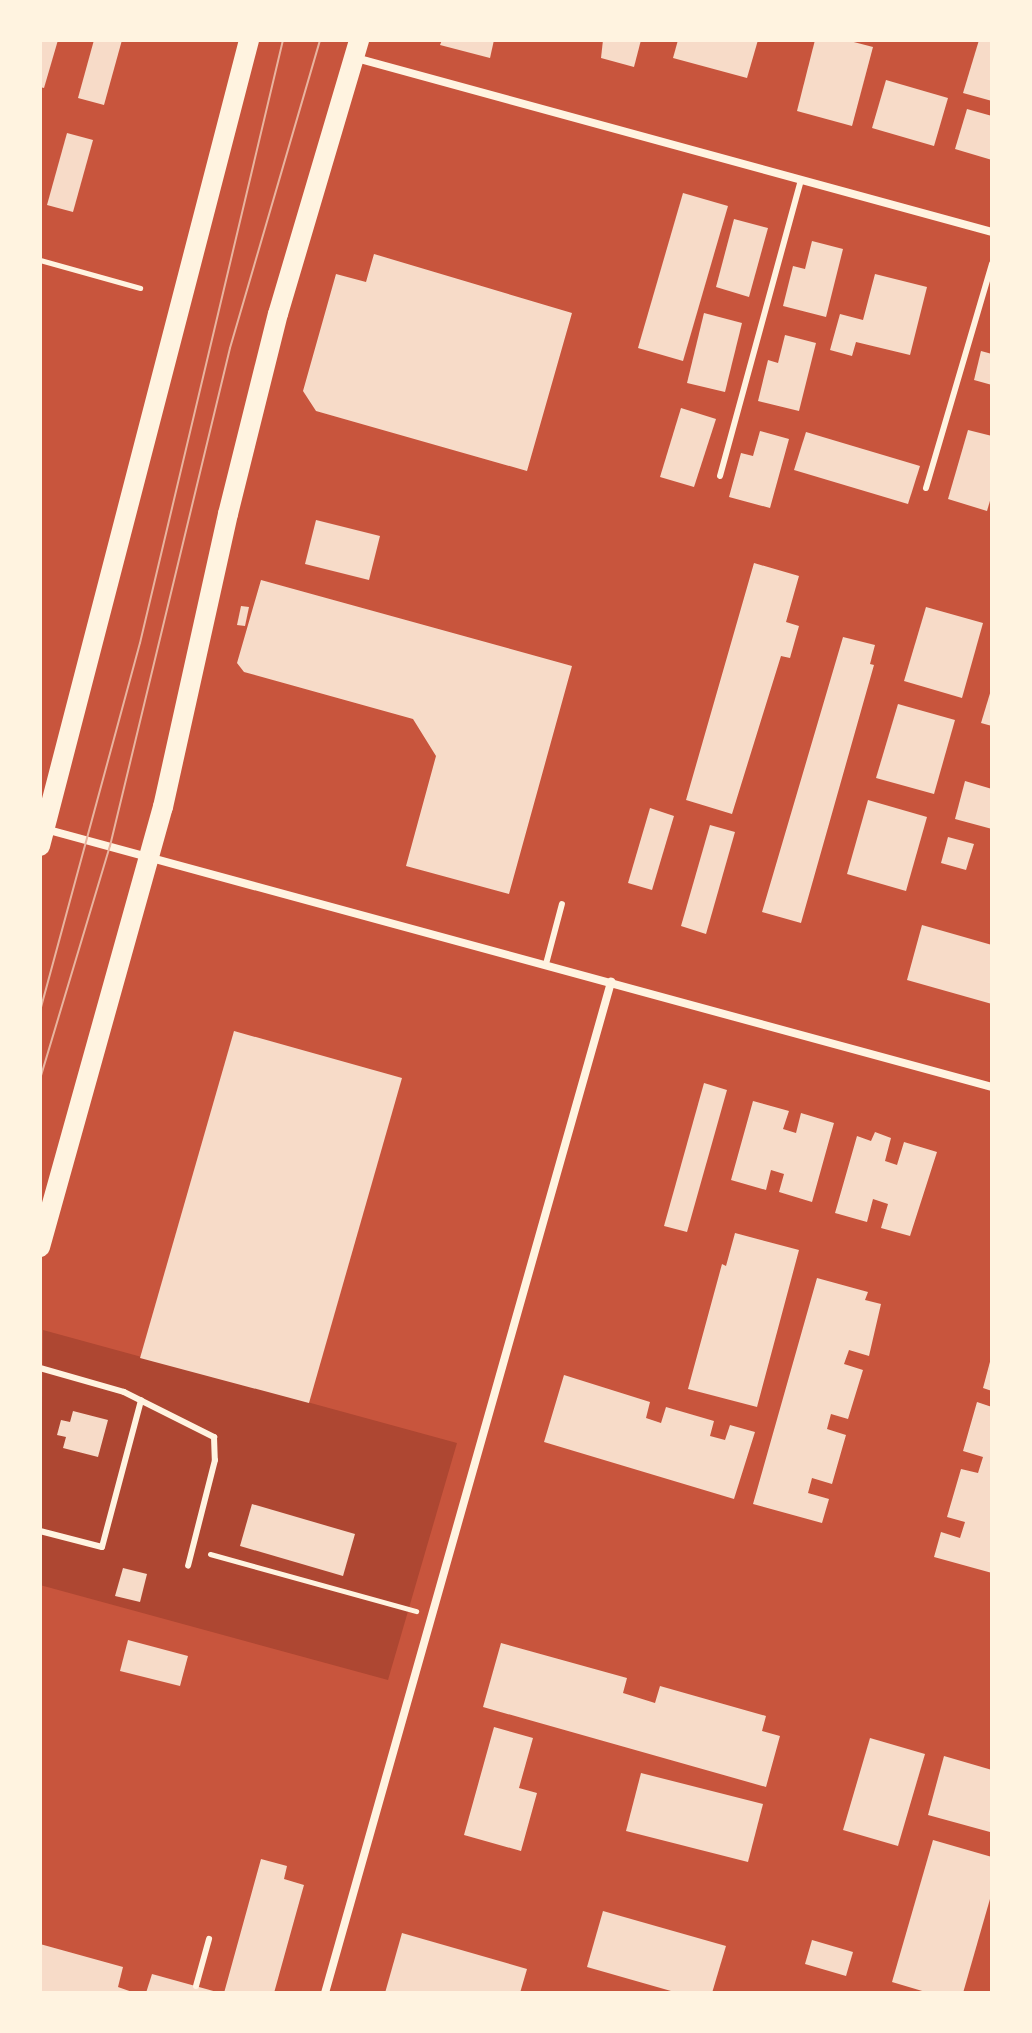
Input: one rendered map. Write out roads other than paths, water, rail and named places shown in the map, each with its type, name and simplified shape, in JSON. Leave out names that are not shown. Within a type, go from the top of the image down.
[{"type":"main road","points":[[41,834],[249,40]]},
{"type":"main road","points":[[40,1247],[149,857],[278,314],[356,49]]},
{"type":"street","points":[[356,49],[801,180],[992,232]]},
{"type":"street","points":[[41,834],[149,857],[992,1087]]},
{"type":"street","points":[[325,1993],[611,982]]},
{"type":"lane","points":[[720,476],[801,180]]},
{"type":"lane","points":[[926,488],[992,264]]},
{"type":"lane","points":[[546,964],[562,904]]},
{"type":"lane","points":[[40,1368],[124,1392],[214,1437],[215,1460],[188,1566]]},
{"type":"lane","points":[[40,1531],[102,1547],[141,1400]]},
{"type":"lane","points":[[196,1986],[209,1939]]},
{"type":"tram line","points":[[40,1011],[140,643],[283,40]]},
{"type":"tram line","points":[[40,1079],[110,846],[230,348],[320,40]]}]
